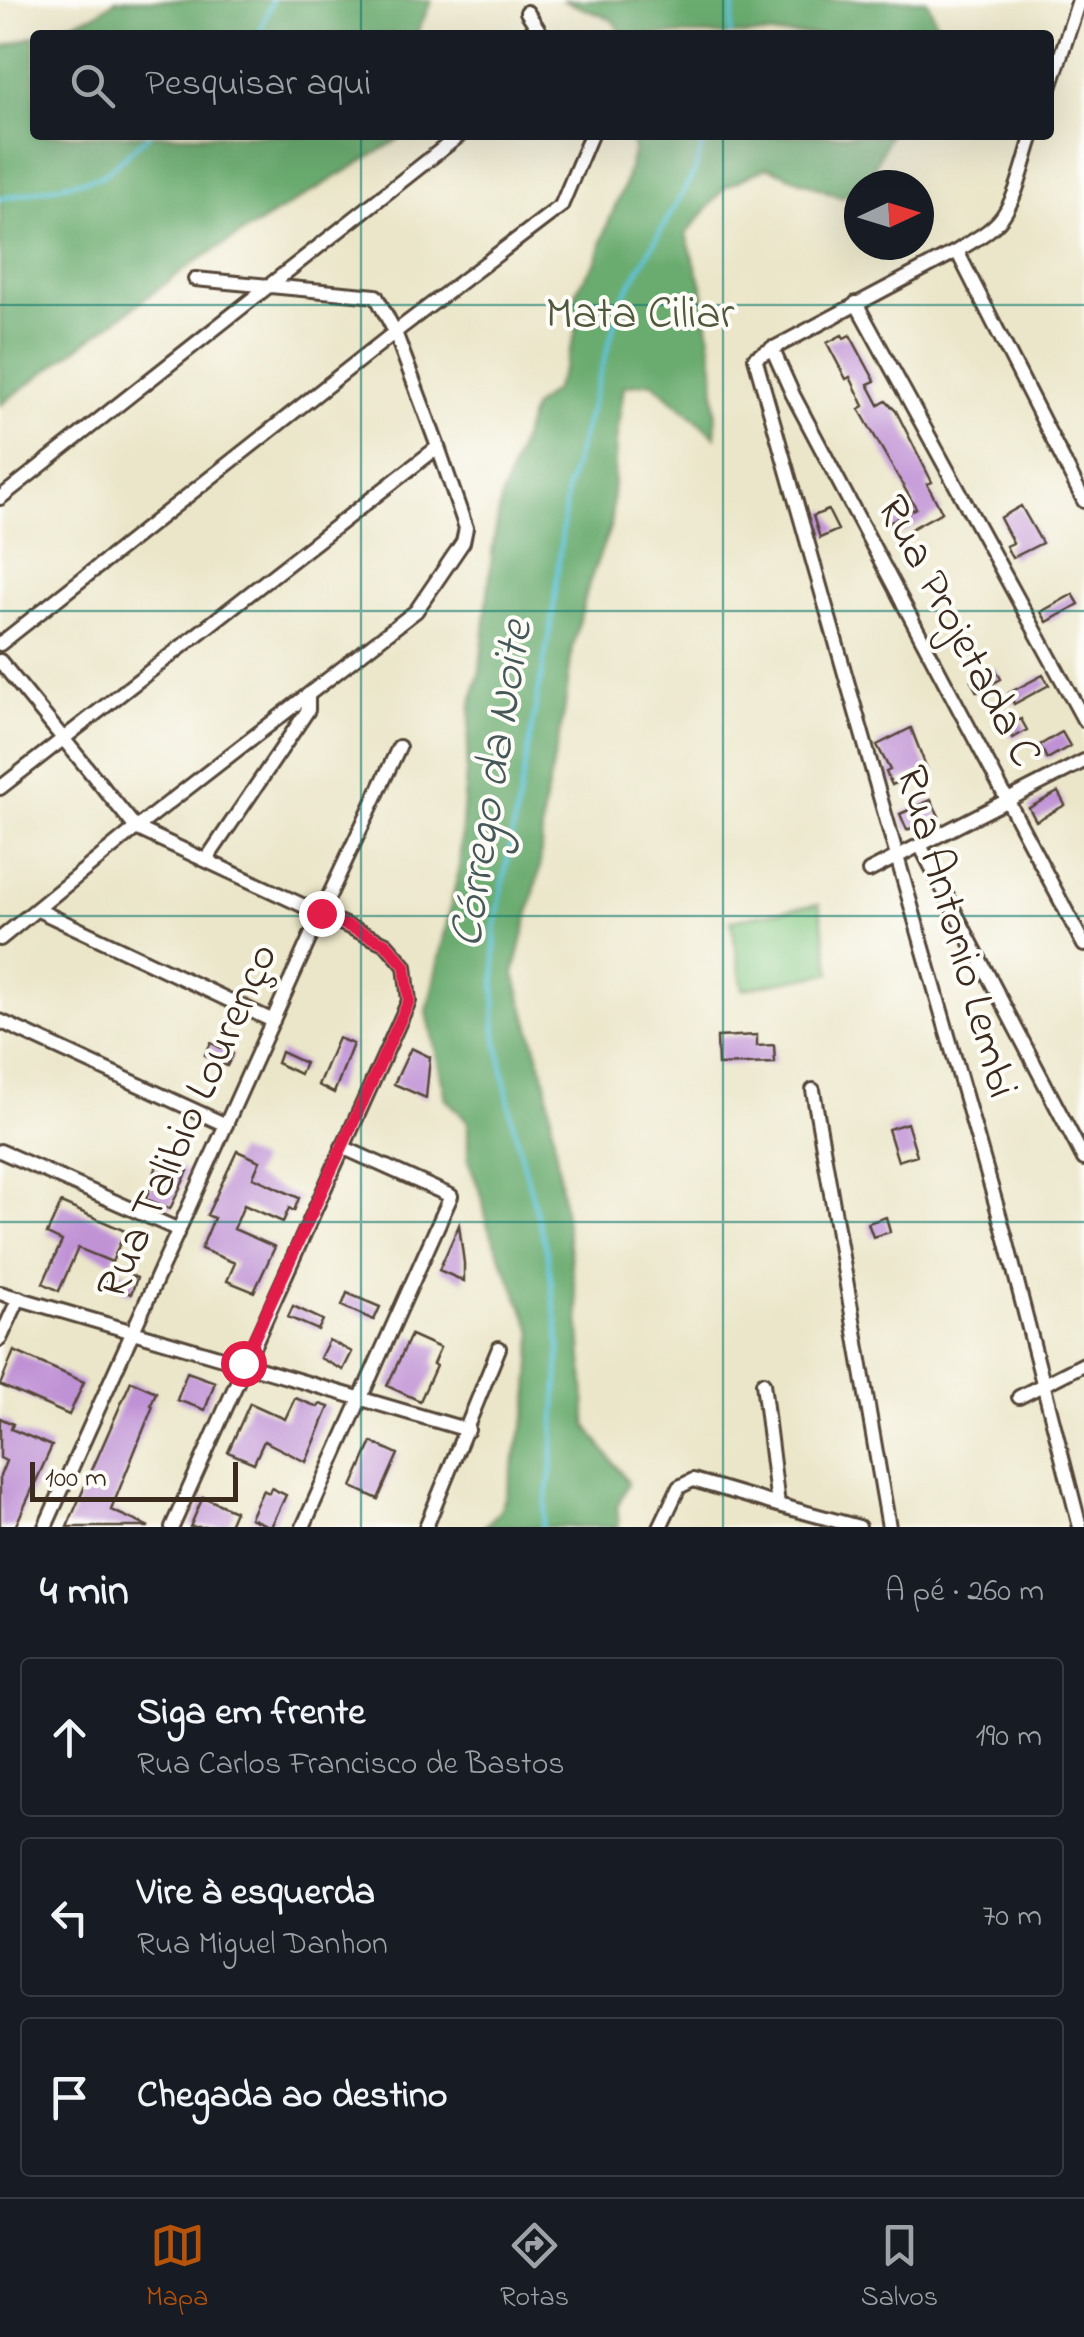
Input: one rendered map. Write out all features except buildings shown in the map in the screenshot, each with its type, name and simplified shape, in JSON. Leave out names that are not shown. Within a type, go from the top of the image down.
[{"type":"street","points":[[1054,75],[1079,0]]},
{"type":"street","points":[[527,12],[539,30]]},
{"type":"street","points":[[0,498],[454,140]]},
{"type":"street","points":[[0,644],[561,206],[589,140]]},
{"type":"street","points":[[772,348],[958,251],[1002,218],[1032,140]]},
{"type":"street","points":[[958,251],[1084,501]]},
{"type":"street","points":[[0,939],[416,611],[463,542],[466,528],[438,447],[395,332],[376,296],[194,279]]},
{"type":"street","points":[[856,303],[1084,720]]},
{"type":"street","name":"Rua Antonio Lembi","points":[[772,348],[756,358],[1006,1239],[1042,1386],[1077,1486],[1080,1527]]},
{"type":"street","name":"Rua Projetada C","points":[[772,348],[793,395],[1084,945]]},
{"type":"street","points":[[769,407],[793,395]]},
{"type":"street","points":[[0,788],[438,447]]},
{"type":"street","points":[[0,662],[136,828],[386,944],[405,966],[409,1001],[172,1527]]},
{"type":"street","points":[[206,860],[308,710],[308,696]]},
{"type":"street","name":"Rua Talibio Lourenço","points":[[46,1527],[399,746]]},
{"type":"street","points":[[870,871],[1084,762]]},
{"type":"street","points":[[921,846],[1084,1160]]},
{"type":"street","points":[[38,910],[272,1021]]},
{"type":"street","points":[[0,1020],[226,1126]]},
{"type":"street","points":[[813,1090],[889,1527]]},
{"type":"street","points":[[303,1527],[451,1196],[342,1147]]},
{"type":"street","points":[[0,1151],[179,1230]]},
{"type":"street","points":[[0,1293],[468,1430]]},
{"type":"street","points":[[0,1340],[19,1298]]},
{"type":"street","points":[[426,1527],[499,1348]]},
{"type":"street","points":[[1019,1397],[1084,1364]]},
{"type":"street","points":[[763,1383],[778,1505]]},
{"type":"street","points":[[660,1527],[679,1486],[694,1480],[859,1527]]},
{"type":"green space","points":[[116,0],[432,0],[418,30],[51,30],[94,15]]},
{"type":"green space","points":[[562,0],[927,0],[940,30],[620,30],[611,19]]},
{"type":"green space","points":[[30,38],[30,140],[398,140],[195,262],[0,405],[0,48]]},
{"type":"green space","name":"Mata Ciliar","points":[[632,140],[887,140],[873,170],[844,170],[841,197],[767,167],[725,187],[686,234],[703,289],[714,367],[716,437],[652,382],[624,386],[611,525],[589,583],[572,650],[564,713],[543,810],[540,868],[514,973],[546,1081],[579,1317],[587,1426],[628,1483],[617,1507],[619,1527],[484,1527],[499,1512],[505,1498],[528,1407],[533,1332],[487,1224],[482,1196],[468,1161],[468,1121],[446,1099],[427,1012],[459,869],[471,705],[480,671],[502,496],[533,407],[554,390],[565,366],[576,331],[572,305],[579,286],[597,260],[634,150]]},
{"type":"green space","points":[[819,904],[831,973],[743,989],[731,920]]},
{"type":"waterway","points":[[261,30],[272,0]]},
{"type":"waterway","name":"Córrego da Noite","points":[[731,30],[735,0]]},
{"type":"waterway","points":[[0,199],[102,176],[143,140]]},
{"type":"waterway","name":"Córrego da Noite","points":[[542,1527],[552,1465],[560,1347],[548,1257],[512,1119],[495,1027],[495,928],[553,613],[567,489],[622,299],[695,171],[704,140]]},
{"type":"route","points":[[243,1363],[409,1001],[405,966],[386,944],[321,913]]}]
